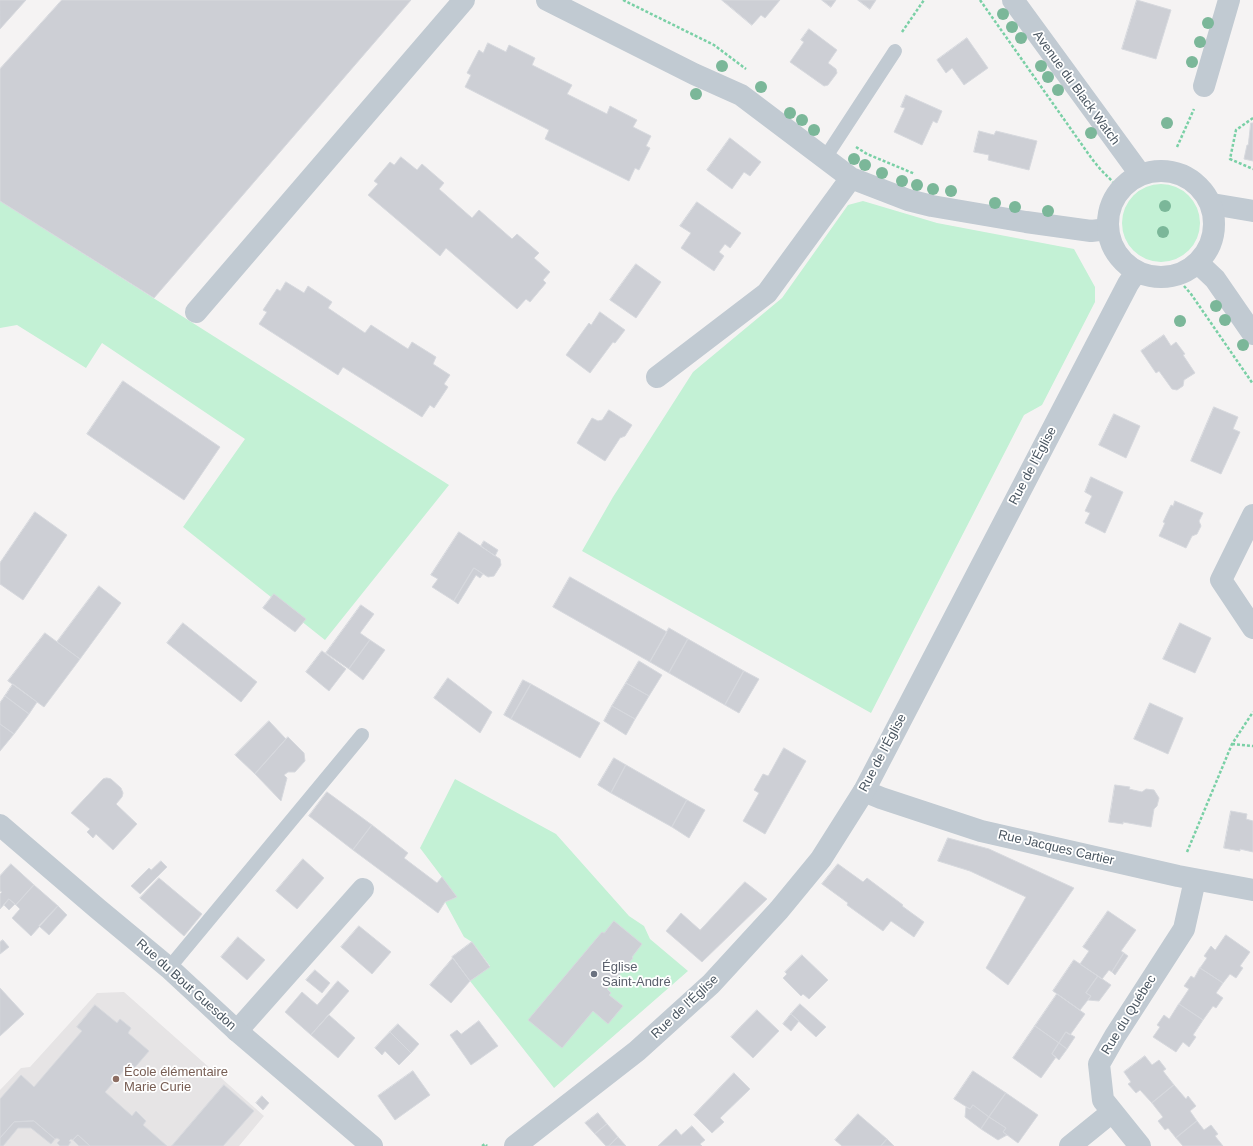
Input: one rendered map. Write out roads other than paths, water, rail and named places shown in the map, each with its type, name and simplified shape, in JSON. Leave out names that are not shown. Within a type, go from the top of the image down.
[{"type":"street","points":[[196,312],[464,0]]},
{"type":"street","points":[[547,0],[694,74],[741,95],[851,178],[908,200],[932,206],[1026,222],[1091,231],[1108,229]]},
{"type":"street","name":"Avenue du Black Watch","points":[[1013,0],[1140,174]]},
{"type":"street","points":[[1204,86],[1229,0]]},
{"type":"street","points":[[1157,170],[1174,172],[1190,178],[1203,190],[1212,204],[1215,225],[1210,246],[1198,263],[1175,276],[1156,278],[1136,272],[1122,261],[1112,246],[1108,229],[1108,215],[1113,201],[1120,189],[1140,174],[1157,170]]},
{"type":"street","points":[[658,376],[767,293],[851,178]]},
{"type":"street","points":[[1212,204],[1253,211]]},
{"type":"street","points":[[1198,263],[1215,279],[1253,334]]},
{"type":"street","name":"Rue de l'Église","points":[[515,1146],[637,1051],[711,984],[779,910],[821,859],[864,790],[1128,284],[1136,272]]},
{"type":"street","points":[[1253,515],[1221,580],[1253,628]]},
{"type":"street","name":"Rue Jacques Cartier","points":[[864,790],[881,798],[981,831],[1195,880],[1253,890]]},
{"type":"street","name":"Rue du Bout Guesdon","points":[[0,825],[169,968],[237,1031],[372,1146]]},
{"type":"street","name":"Rue du Québec","points":[[1140,1146],[1103,1100],[1099,1064],[1115,1036],[1184,929],[1195,880]]},
{"type":"street","points":[[237,1031],[363,889]]},
{"type":"street","points":[[1070,1146],[1112,1112]]},
{"type":"lane","points":[[825,158],[895,51]]},
{"type":"lane","points":[[169,968],[362,735]]},
{"type":"place","name":"Église Saint-André","points":[[594,974]]},
{"type":"place","name":"École élémentaire Marie Curie","points":[[116,1079]]}]
